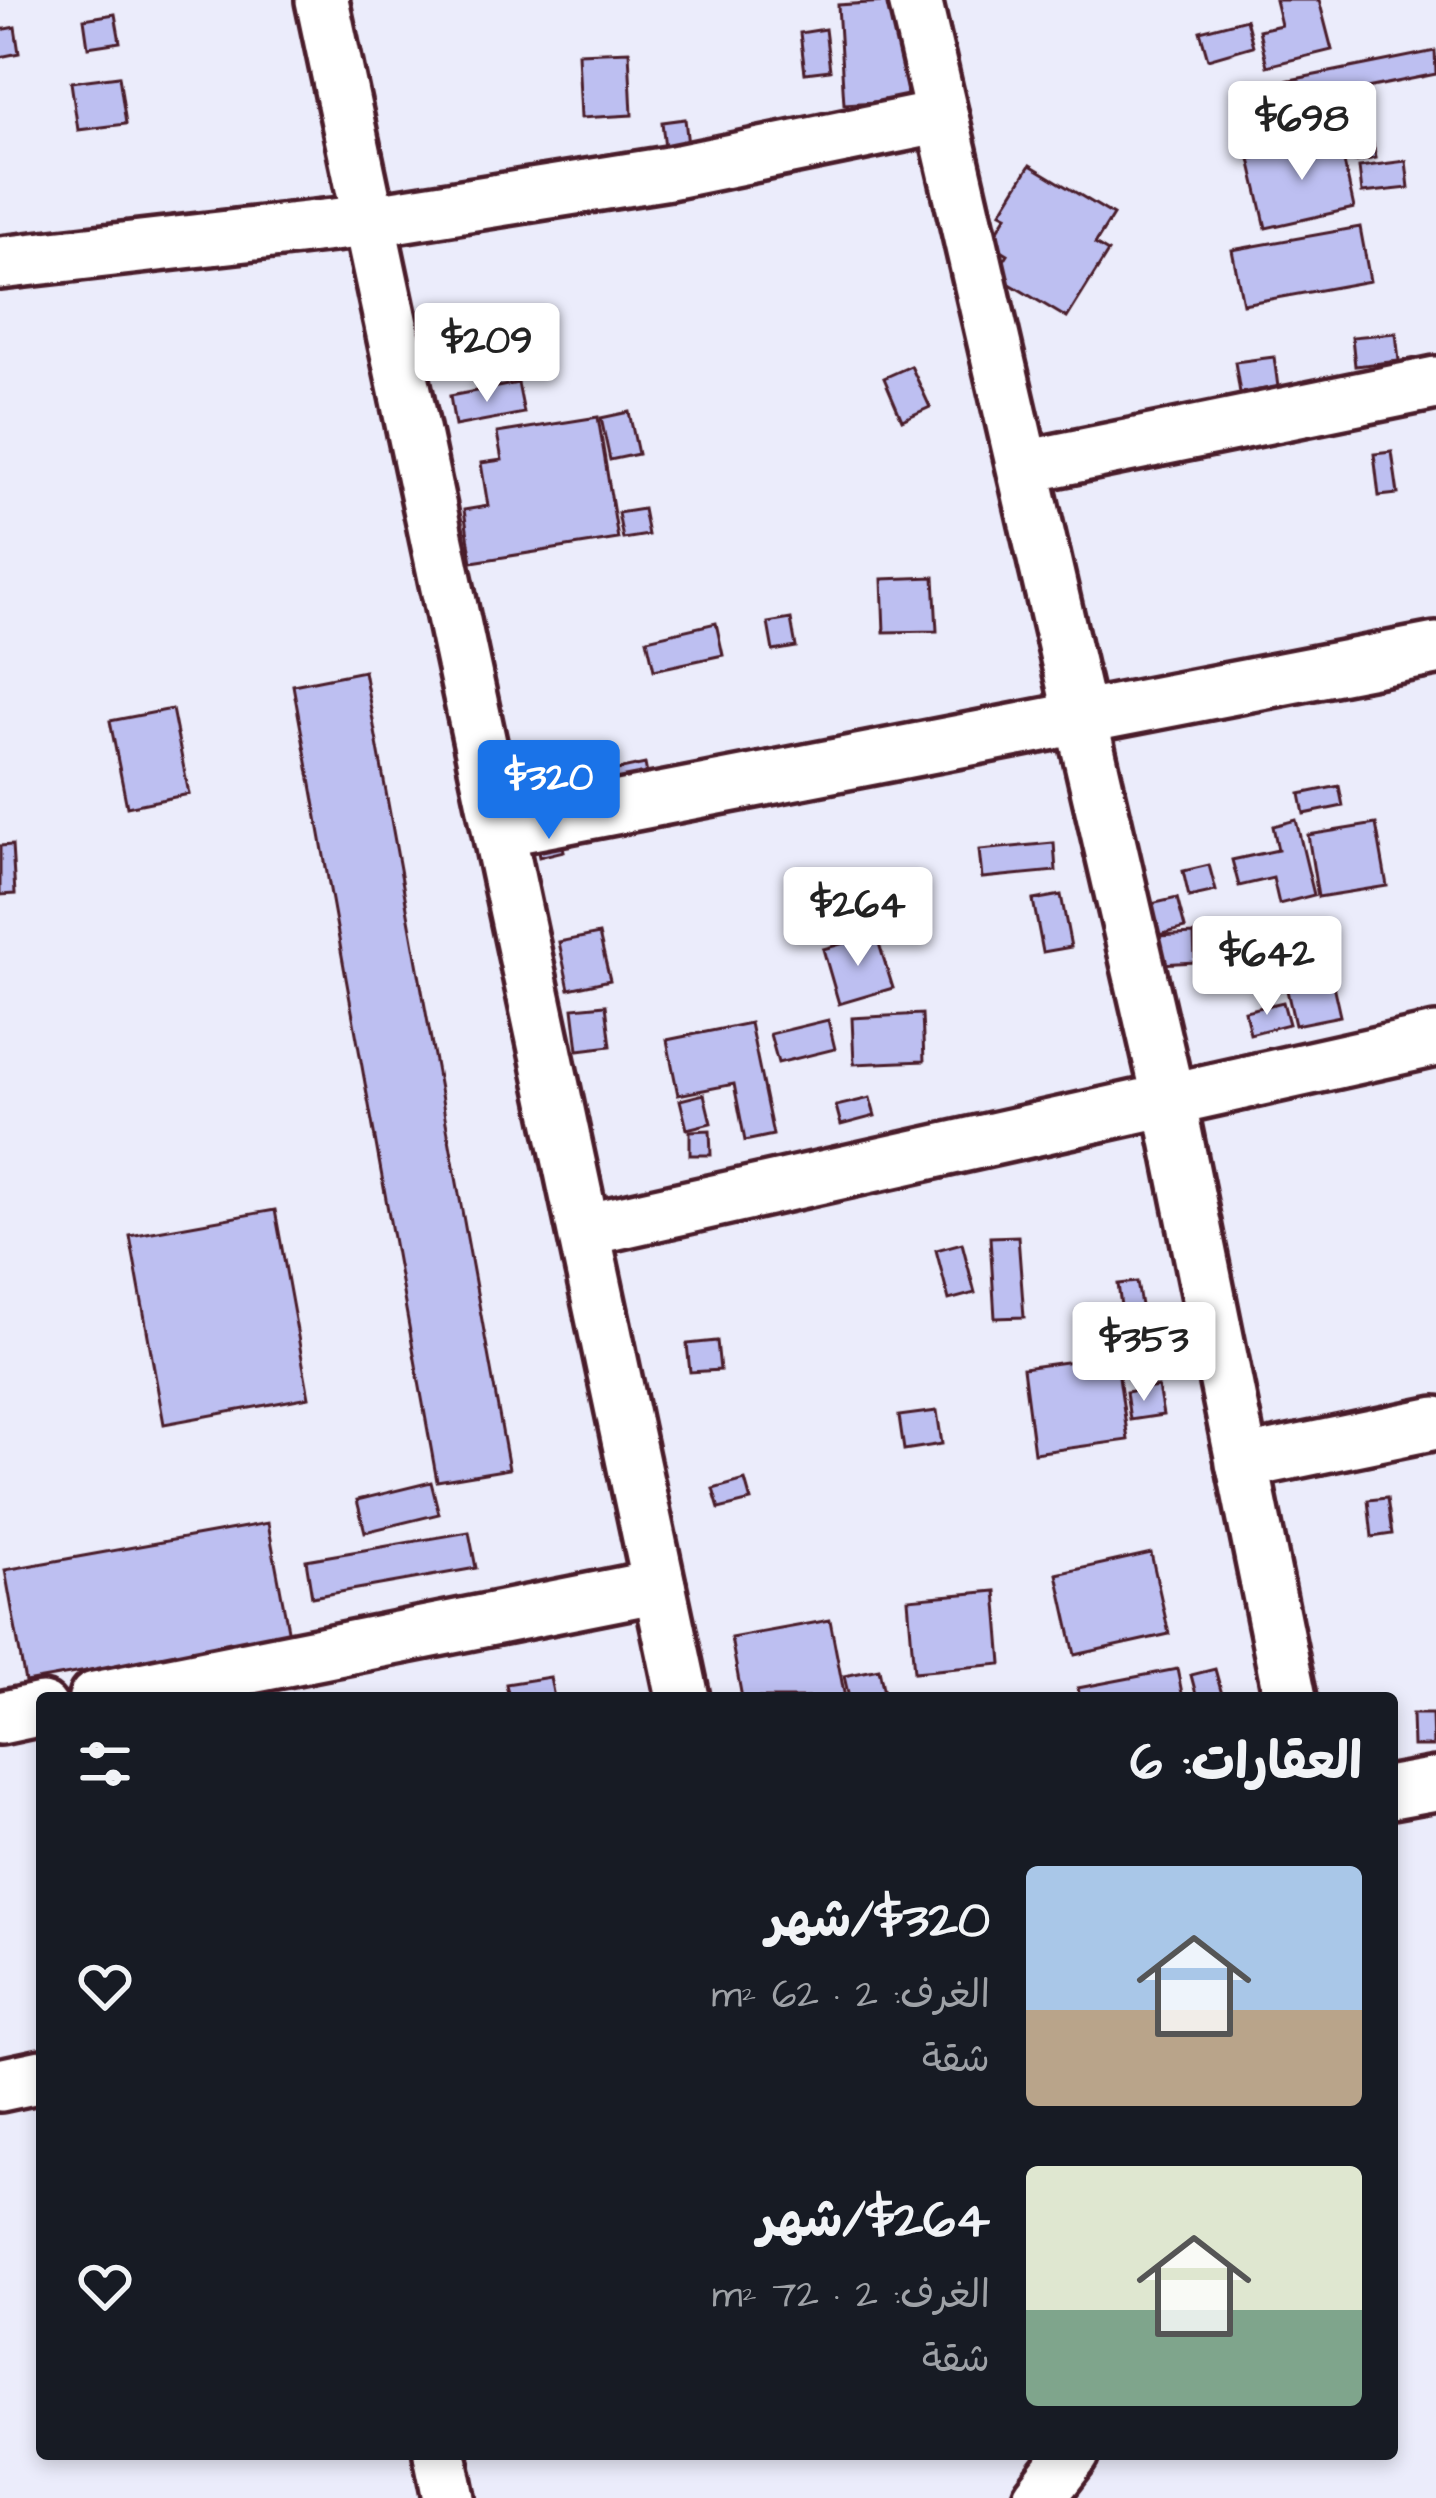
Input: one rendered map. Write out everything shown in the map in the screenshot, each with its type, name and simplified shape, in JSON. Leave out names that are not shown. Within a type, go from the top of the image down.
[{"type":"street","points":[[322,0],[681,1692]]},
{"type":"street","points":[[915,0],[1169,1100],[1289,1692]]},
{"type":"street","points":[[0,263],[368,221],[670,172],[942,117]]},
{"type":"street","points":[[1024,467],[1436,383]]},
{"type":"street","points":[[501,830],[1436,649]]},
{"type":"street","points":[[585,1230],[1436,1040]]},
{"type":"street","points":[[1242,1462],[1436,1423]]},
{"type":"street","points":[[125,1692],[659,1586]]},
{"type":"street","points":[[0,1718],[36,1710]]},
{"type":"street","points":[[1398,1791],[1436,1784]]},
{"type":"street","points":[[0,2085],[36,2077]]},
{"type":"street","points":[[441,2460],[449,2498]]},
{"type":"street","points":[[1039,2498],[1068,2460]]},
{"type":"building","points":[[1275,0],[1319,0],[1332,50],[1267,66],[1259,30],[1281,25]]},
{"type":"building","points":[[902,1],[907,100],[844,104],[838,5]]},
{"type":"building","points":[[115,14],[120,42],[88,47],[84,19]]},
{"type":"building","points":[[1246,19],[1253,46],[1208,59],[1200,31]]},
{"type":"building","points":[[15,27],[19,53],[0,57],[0,30]]},
{"type":"building","points":[[825,29],[830,70],[805,73],[800,33]]},
{"type":"building","points":[[629,51],[632,115],[581,118],[578,53]]},
{"type":"building","points":[[1435,51],[1436,74],[1362,89],[1376,158],[1355,162],[1348,128],[1278,148],[1270,111],[1251,115],[1245,89]]},
{"type":"building","points":[[119,76],[126,124],[78,130],[71,82]]},
{"type":"building","points":[[685,119],[689,154],[666,157],[662,122]]},
{"type":"building","points":[[1339,139],[1354,208],[1266,228],[1250,159]]},
{"type":"building","points":[[1406,161],[1409,188],[1362,193],[1359,167]]},
{"type":"building","points":[[1030,165],[1113,215],[1095,244],[1108,252],[1067,318],[995,275],[1008,254],[990,243],[1007,215],[1001,212]]},
{"type":"building","points":[[1360,227],[1370,281],[1243,304],[1232,250]]},
{"type":"building","points":[[1396,333],[1399,361],[1355,366],[1352,337]]},
{"type":"building","points":[[1274,357],[1278,387],[1240,393],[1235,362]]},
{"type":"building","points":[[911,366],[930,407],[902,420],[884,378]]},
{"type":"building","points":[[518,383],[524,413],[455,426],[450,396]]},
{"type":"building","points":[[629,412],[638,454],[610,460],[601,418]]},
{"type":"building","points":[[598,417],[618,539],[472,562],[464,510],[488,506],[481,463],[502,460],[497,433]]},
{"type":"building","points":[[1392,452],[1398,494],[1379,496],[1374,454]]},
{"type":"building","points":[[643,509],[648,535],[623,539],[618,513]]},
{"type":"building","points":[[934,577],[937,631],[884,632],[882,579]]},
{"type":"building","points":[[791,619],[796,647],[773,651],[768,623]]},
{"type":"building","points":[[716,623],[723,655],[654,670],[647,639]]},
{"type":"building","points":[[364,671],[509,1469],[437,1481],[293,685]]},
{"type":"building","points":[[172,709],[189,794],[127,807],[110,721]]},
{"type":"building","points":[[645,764],[652,800],[530,815],[524,790]]},
{"type":"building","points":[[1339,786],[1343,806],[1304,814],[1300,794]]},
{"type":"building","points":[[1296,820],[1314,895],[1279,904],[1273,878],[1239,886],[1232,860],[1278,850],[1273,826]]},
{"type":"building","points":[[1376,824],[1387,886],[1318,897],[1308,835]]},
{"type":"building","points":[[559,827],[564,851],[539,857],[534,833]]},
{"type":"building","points":[[1054,843],[1056,871],[982,878],[979,850]]},
{"type":"building","points":[[12,845],[15,894],[0,895],[0,846]]},
{"type":"building","points":[[1209,865],[1216,891],[1189,897],[1183,871]]},
{"type":"building","points":[[889,876],[894,905],[873,909],[867,880]]},
{"type":"building","points":[[1061,895],[1071,947],[1043,952],[1033,900]]},
{"type":"building","points":[[1177,898],[1185,928],[1159,935],[1151,904]]},
{"type":"building","points":[[599,934],[610,980],[569,989],[559,942]]},
{"type":"building","points":[[876,934],[893,988],[839,1004],[823,949]]},
{"type":"building","points":[[1194,934],[1195,962],[1160,964],[1159,936]]},
{"type":"building","points":[[1331,976],[1340,1016],[1295,1025],[1286,986]]},
{"type":"building","points":[[1283,1002],[1289,1024],[1250,1034],[1245,1011]]},
{"type":"building","points":[[606,1005],[611,1046],[578,1050],[573,1008]]},
{"type":"building","points":[[922,1014],[924,1061],[854,1064],[852,1018]]},
{"type":"building","points":[[828,1020],[835,1049],[778,1063],[770,1034]]},
{"type":"building","points":[[750,1023],[773,1135],[745,1141],[734,1084],[678,1095],[667,1040]]},
{"type":"building","points":[[704,1094],[711,1123],[687,1129],[680,1100]]},
{"type":"building","points":[[870,1098],[875,1116],[841,1125],[836,1106]]},
{"type":"building","points":[[710,1130],[711,1155],[690,1155],[690,1131]]},
{"type":"building","points":[[275,1210],[309,1397],[164,1424],[130,1236]]},
{"type":"building","points":[[1018,1236],[1024,1317],[995,1318],[990,1237]]},
{"type":"building","points":[[962,1243],[975,1293],[949,1300],[936,1250]]},
{"type":"building","points":[[1137,1282],[1143,1317],[1123,1321],[1118,1284]]},
{"type":"building","points":[[717,1341],[720,1370],[690,1372],[687,1344]]},
{"type":"building","points":[[1116,1355],[1128,1440],[1034,1453],[1023,1368]]},
{"type":"building","points":[[1158,1387],[1163,1415],[1130,1420],[1126,1392]]},
{"type":"building","points":[[937,1411],[942,1444],[904,1450],[899,1416]]},
{"type":"building","points":[[745,1480],[751,1501],[719,1509],[713,1489]]},
{"type":"building","points":[[431,1482],[439,1514],[365,1532],[357,1500]]},
{"type":"building","points":[[1387,1498],[1392,1534],[1372,1537],[1368,1500]]},
{"type":"building","points":[[268,1523],[289,1635],[25,1682],[5,1570]]},
{"type":"building","points":[[469,1532],[476,1568],[312,1597],[306,1560]]},
{"type":"building","points":[[1151,1553],[1169,1634],[1075,1655],[1057,1574]]},
{"type":"building","points":[[996,1591],[1002,1664],[914,1672],[908,1599]]},
{"type":"building","points":[[830,1620],[844,1692],[741,1692],[731,1638]]},
{"type":"building","points":[[879,1669],[884,1692],[848,1692],[844,1676]]},
{"type":"building","points":[[1177,1669],[1182,1692],[1079,1692],[1078,1688]]},
{"type":"building","points":[[1215,1669],[1221,1692],[1195,1692],[1191,1675]]},
{"type":"building","points":[[550,1677],[553,1692],[508,1692],[506,1684]]},
{"type":"building","points":[[1412,1714],[1432,1714],[1433,1746],[1413,1746]]}]
